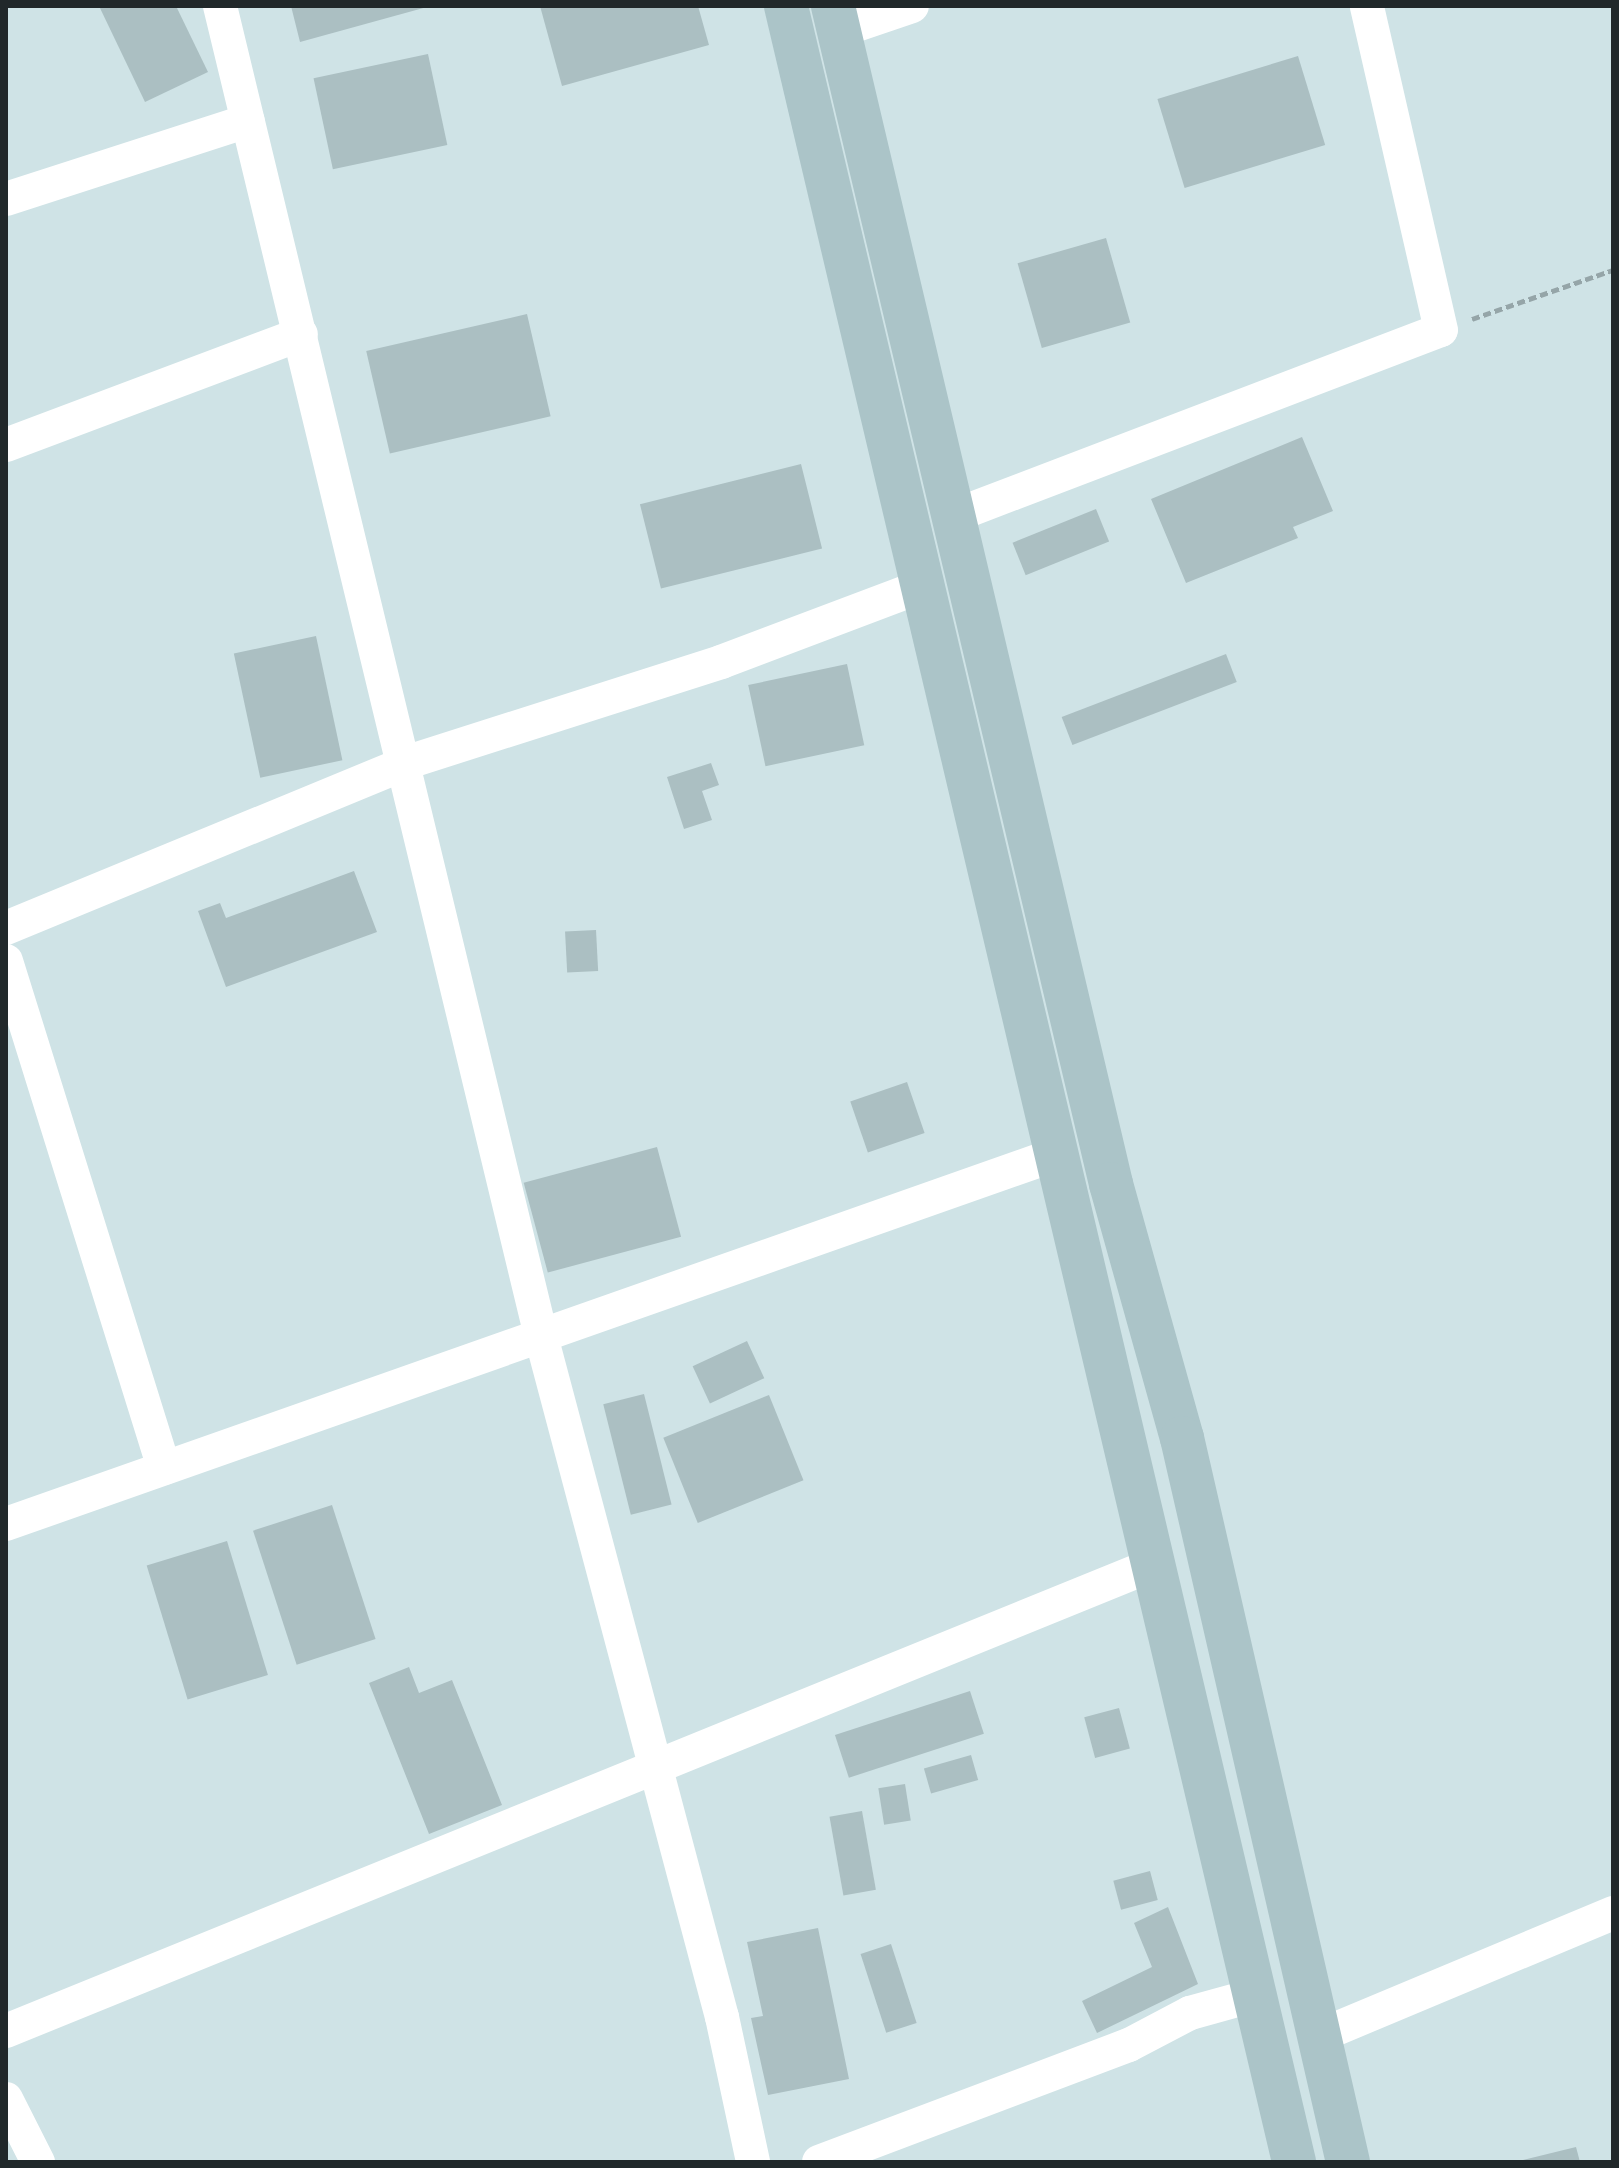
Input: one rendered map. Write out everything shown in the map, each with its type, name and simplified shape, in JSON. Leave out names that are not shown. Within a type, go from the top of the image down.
[{"type":"street","points":[[220,6],[408,762],[541,1336],[753,2162]]},
{"type":"street","points":[[786,6],[919,587],[1155,1564],[1294,2162]]},
{"type":"street","points":[[912,6],[836,18],[951,517],[1111,1184],[1182,1438],[1348,2162]]},
{"type":"street","points":[[951,517],[1441,330],[1367,6]]},
{"type":"street","points":[[6,199],[248,121]]},
{"type":"street","points":[[6,445],[301,334]]},
{"type":"street","points":[[6,928],[408,762],[721,662],[919,587]]},
{"type":"street","points":[[6,961],[164,1468]]},
{"type":"street","points":[[6,1524],[1057,1154]]},
{"type":"street","points":[[6,2031],[1155,1564]]},
{"type":"street","points":[[1319,2036],[1613,1913]]},
{"type":"street","points":[[819,2162],[1129,2045],[1190,2013],[1255,1995]]},
{"type":"street","points":[[6,2099],[38,2162]]},
{"type":"path","points":[[1441,330],[1613,270]]},
{"type":"building","points":[[99,6],[176,6],[208,72],[145,102]]},
{"type":"building","points":[[291,6],[427,6],[427,7],[300,42]]},
{"type":"building","points":[[540,6],[698,6],[709,45],[562,86]]},
{"type":"building","points":[[428,54],[447,145],[333,169],[314,78]]},
{"type":"building","points":[[1298,56],[1325,145],[1185,188],[1157,99]]},
{"type":"building","points":[[1106,238],[1130,323],[1042,348],[1018,263]]},
{"type":"building","points":[[527,314],[551,416],[390,453],[366,351]]},
{"type":"building","points":[[1302,437],[1333,511],[1293,527],[1298,538],[1186,583],[1151,499]]},
{"type":"building","points":[[801,464],[822,548],[661,589],[640,504]]},
{"type":"building","points":[[1096,509],[1109,541],[1026,575],[1013,543]]},
{"type":"building","points":[[316,636],[342,760],[260,778],[234,653]]},
{"type":"building","points":[[1226,654],[1237,682],[1072,745],[1062,717]]},
{"type":"building","points":[[847,664],[864,745],[765,766],[748,685]]},
{"type":"building","points":[[711,763],[719,785],[702,791],[712,820],[684,829],[667,777]]},
{"type":"building","points":[[354,871],[377,932],[226,987],[198,911],[220,903],[226,918]]},
{"type":"building","points":[[596,930],[598,971],[567,973],[565,932]]},
{"type":"building","points":[[907,1082],[925,1133],[868,1153],[850,1102]]},
{"type":"building","points":[[657,1147],[681,1237],[548,1273],[524,1183]]},
{"type":"building","points":[[747,1341],[764,1378],[710,1404],[693,1366]]},
{"type":"building","points":[[644,1394],[672,1505],[631,1515],[603,1404]]},
{"type":"building","points":[[769,1395],[803,1480],[698,1523],[663,1438]]},
{"type":"building","points":[[332,1505],[376,1639],[297,1665],[253,1531]]},
{"type":"building","points":[[227,1541],[268,1675],[188,1699],[147,1566]]},
{"type":"building","points":[[409,1667],[419,1693],[452,1680],[502,1805],[429,1834],[369,1683]]},
{"type":"building","points":[[970,1691],[984,1734],[849,1778],[835,1735]]},
{"type":"building","points":[[1119,1708],[1130,1749],[1095,1758],[1084,1717]]},
{"type":"building","points":[[971,1755],[978,1780],[931,1793],[924,1769]]},
{"type":"building","points":[[905,1784],[911,1821],[884,1825],[878,1788]]},
{"type":"building","points":[[862,1811],[876,1890],[843,1896],[830,1817]]},
{"type":"building","points":[[1150,1871],[1158,1900],[1121,1910],[1113,1881]]},
{"type":"building","points":[[1168,1907],[1198,1984],[1097,2033],[1082,2001],[1152,1967],[1134,1923]]},
{"type":"building","points":[[818,1928],[849,2079],[768,2095],[751,2018],[763,2016],[747,1942]]},
{"type":"building","points":[[891,1944],[917,2023],[886,2033],[861,1954]]},
{"type":"building","points":[[1576,2147],[1580,2162],[1519,2161]]}]
